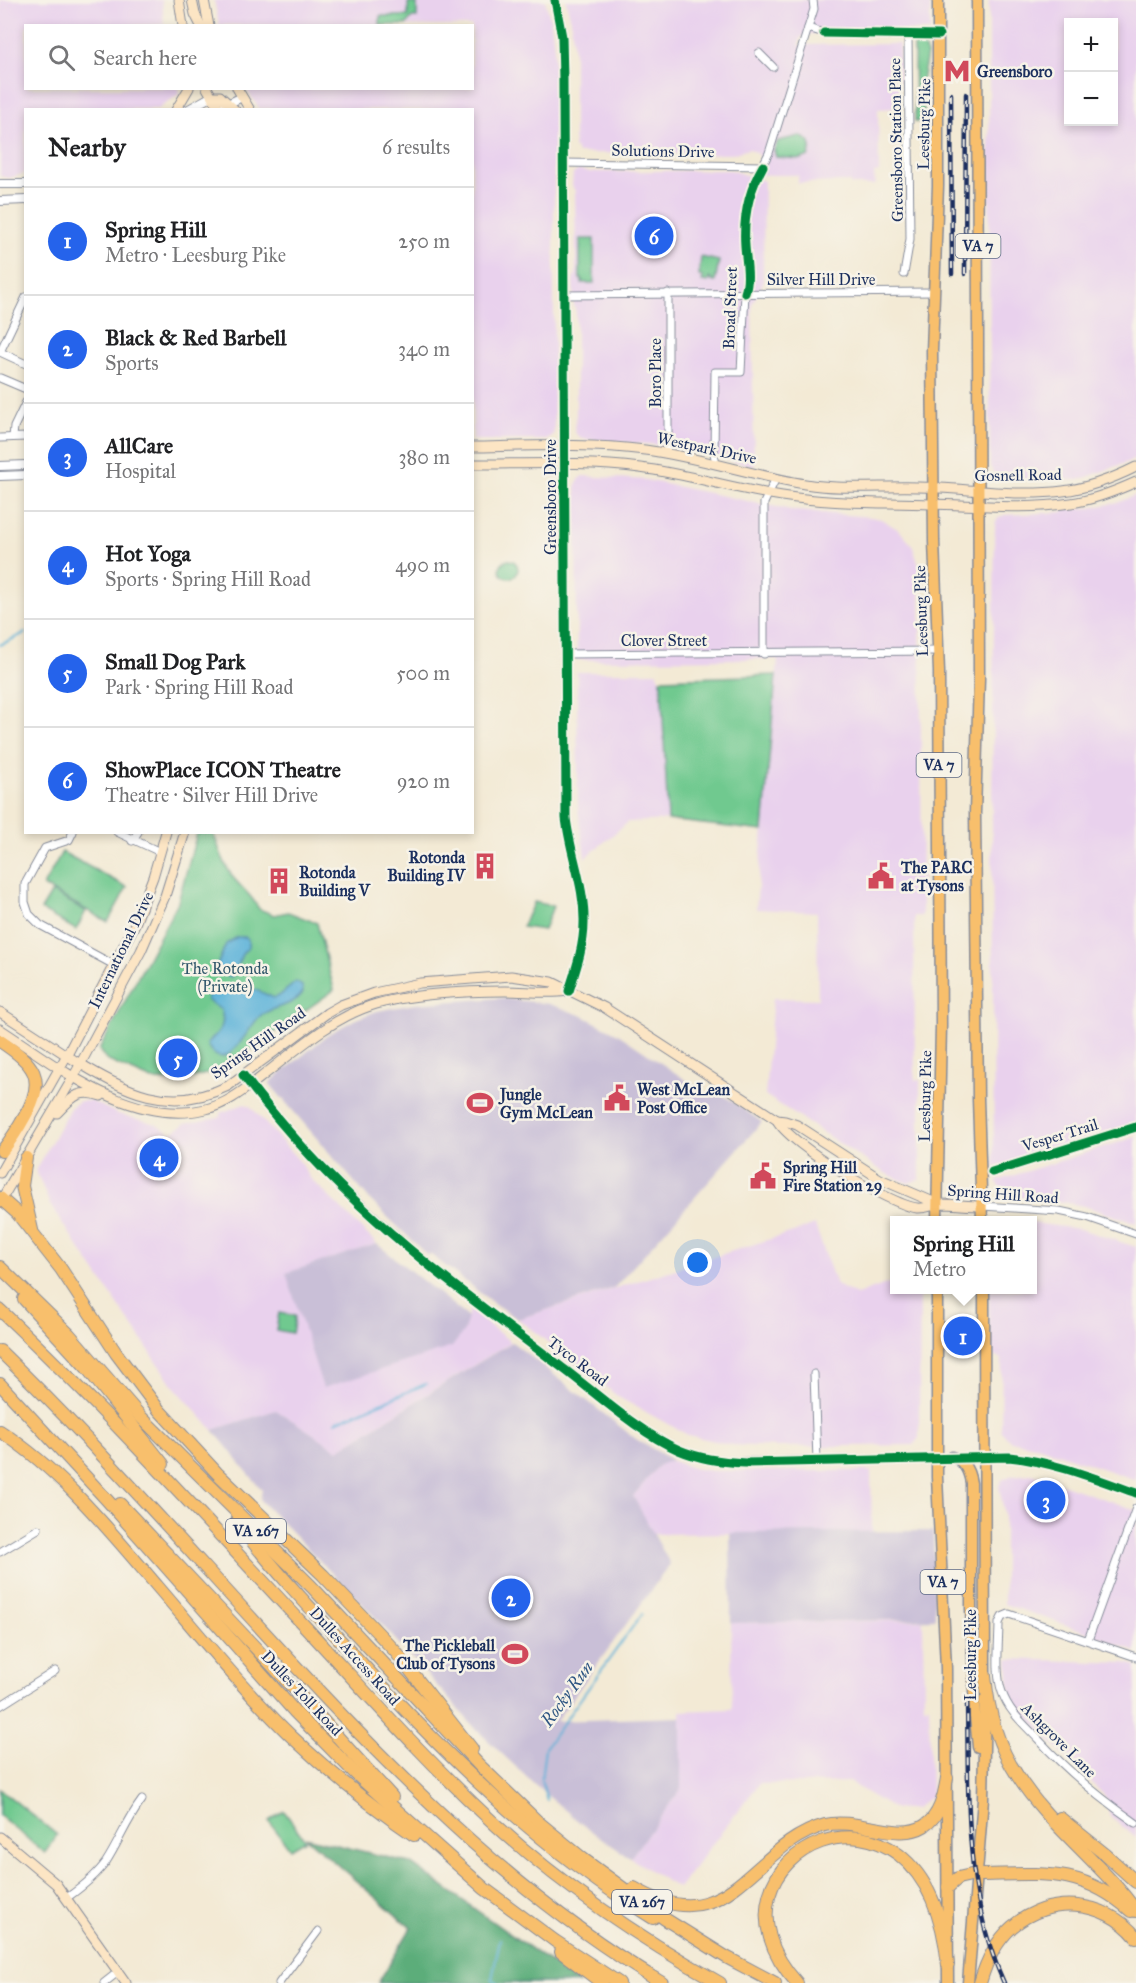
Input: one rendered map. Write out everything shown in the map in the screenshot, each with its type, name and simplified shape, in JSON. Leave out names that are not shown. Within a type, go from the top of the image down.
[{"type":"highway","name":"Leesburg Pike","points":[[937,1216],[941,1026],[938,651],[933,488],[939,0]]},
{"type":"highway","name":"VA 7","points":[[977,0],[979,679],[975,813],[978,1099],[982,1216]]},
{"type":"highway","points":[[0,1041],[29,1065],[37,1087],[34,1100],[14,1136],[1,1152]]},
{"type":"highway","points":[[1,1152],[28,1125]]},
{"type":"highway","points":[[26,1158],[22,1186],[32,1231]]},
{"type":"highway","points":[[0,1200],[10,1205],[61,1269],[116,1353],[159,1410],[217,1473],[323,1575],[395,1651],[510,1797]]},
{"type":"highway","points":[[0,1268],[87,1368],[176,1479],[323,1645]]},
{"type":"highway","name":"VA 267","points":[[0,1268],[69,1334],[141,1417],[312,1587],[510,1797],[554,1836],[702,1943]]},
{"type":"highway","name":"Leesburg Pike","points":[[937,1294],[937,1458],[945,1638],[948,1983]]},
{"type":"highway","name":"Leesburg Pike","points":[[968,1983],[978,1875],[983,1782],[984,1294]]},
{"type":"highway","name":"Dulles Access Road","points":[[0,1310],[206,1520],[421,1753],[498,1827],[548,1869],[605,1911],[670,1954],[720,1983]]},
{"type":"highway","points":[[0,1351],[67,1418],[402,1778],[519,1884],[593,1938],[662,1983]]},
{"type":"highway","name":"Dulles Toll Road","points":[[0,1384],[107,1500],[295,1712],[356,1774],[455,1863],[524,1919],[619,1983]]},
{"type":"highway","points":[[0,1431],[37,1458],[93,1511],[230,1671],[291,1735],[328,1770],[387,1817],[455,1863]]},
{"type":"highway","points":[[952,1457],[963,1463],[971,1483],[971,1609],[975,1717],[983,1782]]},
{"type":"highway","name":"VA 267","points":[[200,1477],[258,1549],[330,1630],[470,1776],[558,1851],[618,1896],[652,1918],[776,1983]]},
{"type":"highway","points":[[985,1675],[991,1712],[1000,1742],[1015,1772],[1031,1794],[1112,1881],[1136,1911]]},
{"type":"highway","points":[[583,1858],[642,1893],[664,1902],[690,1904],[709,1901],[734,1890],[795,1839],[821,1826],[843,1823],[902,1831],[920,1828],[937,1812],[947,1778]]},
{"type":"highway","points":[[1031,1794],[1136,1882]]},
{"type":"highway","points":[[797,1983],[778,1959],[770,1942],[766,1915],[770,1895],[778,1877],[794,1857],[819,1842],[842,1837],[870,1839],[885,1845],[914,1869],[927,1890],[939,1921],[948,1965]]},
{"type":"highway","points":[[948,1887],[964,1876],[1041,1874],[1070,1877],[1102,1890],[1136,1916]]},
{"type":"highway","points":[[980,1983],[990,1955],[1001,1939],[1024,1918],[1046,1908],[1070,1905],[1094,1909],[1120,1921],[1136,1937]]},
{"type":"highway","points":[[524,1919],[568,1959],[602,1983]]},
{"type":"main road","points":[[179,0],[183,24]]},
{"type":"main road","points":[[192,0],[200,24]]},
{"type":"main road","points":[[204,0],[209,24]]},
{"type":"main road","points":[[178,108],[188,90]]},
{"type":"main road","points":[[210,92],[220,96],[232,106]]},
{"type":"main road","points":[[210,92],[218,108]]},
{"type":"main road","points":[[239,93],[249,108]]},
{"type":"main road","name":"Westpark Drive","points":[[474,447],[627,448],[666,453],[776,478],[831,487],[933,488]]},
{"type":"main road","name":"Westpark Drive","points":[[474,464],[565,464],[640,468],[769,494],[831,502],[934,504]]},
{"type":"main road","name":"Gosnell Road","points":[[933,488],[1027,494],[1064,491],[1109,478],[1136,467]]},
{"type":"main road","name":"Gosnell Road","points":[[934,504],[1015,507],[1073,503],[1110,493],[1136,482]]},
{"type":"main road","name":"International Drive","points":[[67,1055],[141,909],[165,834]]},
{"type":"main road","name":"International Drive","points":[[74,1076],[155,922],[184,834]]},
{"type":"main road","name":"Spring Hill Road","points":[[0,1012],[123,1089],[158,1099],[185,1099],[200,1097],[222,1089],[327,1013],[356,999],[390,988],[420,983],[511,976],[552,982],[605,1008],[777,1120],[797,1125],[875,1176],[938,1204]]},
{"type":"main road","name":"Spring Hill Road","points":[[0,1029],[74,1076],[123,1102],[153,1111],[189,1112],[222,1103],[332,1024],[356,1011],[377,1004],[399,999],[448,994],[503,991],[551,993],[569,990]]},
{"type":"main road","points":[[0,1173],[67,1055]]},
{"type":"main road","points":[[0,1200],[74,1076]]},
{"type":"main road","points":[[47,1124],[70,1100],[81,1093],[123,1102]]},
{"type":"main road","name":"Spring Hill Road","points":[[777,1120],[781,1128],[797,1142],[876,1193],[897,1202],[919,1209],[938,1204],[982,1206]]},
{"type":"main road","points":[[0,1837],[56,1884],[68,1897],[126,1983]]},
{"type":"street","name":"Greensboro Drive","points":[[555,0],[562,37],[566,818],[580,886],[584,923],[580,953],[569,990]]},
{"type":"street","points":[[763,166],[814,9],[813,0]]},
{"type":"street","name":"Greensboro Station Place","points":[[808,28],[824,33],[908,35],[910,239],[904,274]]},
{"type":"street","points":[[908,35],[939,35]]},
{"type":"street","points":[[759,53],[773,67]]},
{"type":"street","points":[[190,108],[210,92]]},
{"type":"street","points":[[232,106],[239,93]]},
{"type":"street","name":"Solutions Drive","points":[[563,163],[763,166]]},
{"type":"street","name":"Broad Street","points":[[716,464],[714,453],[715,372],[741,372],[747,285],[745,243],[747,208],[755,180],[763,166]]},
{"type":"street","points":[[0,184],[24,184]]},
{"type":"street","points":[[0,201],[24,200]]},
{"type":"street","name":"Silver Hill Drive","points":[[564,295],[934,292]]},
{"type":"street","name":"Boro Place","points":[[666,453],[668,441],[668,294]]},
{"type":"street","points":[[24,301],[0,352],[24,363]]},
{"type":"street","points":[[0,378],[24,388]]},
{"type":"street","points":[[13,437],[14,427],[24,406]]},
{"type":"street","points":[[0,438],[24,436]]},
{"type":"street","points":[[0,466],[24,465]]},
{"type":"street","points":[[0,476],[24,475]]},
{"type":"street","points":[[764,654],[764,503],[776,478]]},
{"type":"street","name":"Clover Street","points":[[565,654],[938,651]]},
{"type":"street","points":[[72,834],[69,840],[45,848],[25,884],[25,902],[29,914],[40,925],[114,965]]},
{"type":"street","points":[[120,834],[160,852]]},
{"type":"street","points":[[132,841],[137,834]]},
{"type":"street","name":"Tyco Road","points":[[243,1075],[313,1158],[375,1220],[491,1314],[648,1433],[678,1450],[708,1459],[745,1463],[985,1457]]},
{"type":"street","name":"Spring Hill Road","points":[[982,1206],[1059,1211],[1087,1217],[1136,1234]]},
{"type":"street","points":[[814,1374],[817,1461]]},
{"type":"street","points":[[985,1457],[1036,1460],[1136,1492]]},
{"type":"street","points":[[1088,1640],[1136,1508]]},
{"type":"street","points":[[0,1552],[38,1529]]},
{"type":"street","name":"Ashgrove Lane","points":[[1136,1657],[1006,1615],[999,1623],[1001,1689],[1009,1708],[1041,1744],[1094,1794],[1136,1822]]},
{"type":"street","points":[[0,1706],[55,1671]]},
{"type":"street","points":[[68,1897],[96,1875],[105,1864],[124,1826],[142,1800]]},
{"type":"street","points":[[279,1983],[318,1931]]},
{"type":"street","points":[[104,1983],[118,1972]]},
{"type":"shaded area","points":[[0,0],[162,0],[164,24],[24,24],[24,90],[178,90],[179,94],[159,108],[24,108],[24,173],[9,178],[0,176]]},
{"type":"shaded area","points":[[214,0],[545,0],[554,47],[554,432],[547,440],[474,440],[474,108],[259,108],[247,90],[474,90],[474,24],[219,24]]},
{"type":"shaded area","points":[[566,0],[930,0],[930,31],[835,30],[800,38],[799,45],[899,44],[899,108],[878,109],[879,172],[874,173],[875,185],[851,185],[850,182],[798,183],[798,175],[760,175],[763,167],[762,159],[749,149],[731,154],[578,153],[574,146],[574,54],[571,21]]},
{"type":"shaded area","points":[[989,0],[1136,0],[1136,459],[1079,480],[1003,479],[994,474],[990,466]]},
{"type":"shaded area","points":[[579,170],[589,172],[730,170],[764,181],[763,283],[752,304],[754,466],[660,445],[583,439],[576,434],[574,428],[576,419],[576,312],[573,280],[576,274],[575,191],[572,186],[573,174]]},
{"type":"shaded area","points":[[582,476],[646,480],[796,511],[881,519],[899,530],[912,545],[920,575],[922,916],[914,916],[915,1080],[920,1080],[920,1179],[908,1183],[885,1173],[765,1095],[773,998],[818,999],[817,912],[756,909],[778,659],[577,660],[576,484]]},
{"type":"shaded area","points":[[1136,495],[1136,1122],[994,1168],[992,811],[995,524],[997,519],[1004,515],[1090,508],[1119,502]]},
{"type":"shaded area","points":[[577,672],[657,672],[661,679],[668,820],[628,822],[585,858],[578,809]]},
{"type":"shaded area","points":[[501,998],[549,1004],[583,1016],[618,1034],[711,1097],[717,1091],[762,1122],[614,1288],[518,1319],[493,1303],[430,1254],[428,1256],[370,1200],[269,1083],[329,1034],[356,1019],[377,1011],[415,1004]]},
{"type":"shaded area","points":[[80,1101],[91,1101],[118,1114],[156,1124],[171,1133],[185,1124],[221,1117],[220,1113],[245,1104],[251,1107],[301,1163],[310,1178],[377,1244],[287,1273],[464,1331],[469,1310],[511,1342],[338,1450],[276,1410],[213,1430],[172,1384],[50,1205],[36,1170],[70,1108]]},
{"type":"shaded area","points":[[1136,1137],[1136,1223],[1084,1206],[1046,1199],[1008,1196],[996,1181]]},
{"type":"shaded area","points":[[1037,1224],[1080,1229],[1136,1247],[1136,1480],[1040,1447],[1010,1441],[1001,1431],[1002,1359],[989,1355],[989,1294],[1037,1294]]},
{"type":"shaded area","points":[[815,1225],[836,1285],[857,1295],[890,1283],[890,1294],[920,1294],[919,1438],[913,1445],[780,1447],[733,1445],[688,1435],[620,1398],[518,1319]]},
{"type":"shaded area","points":[[377,1244],[468,1317],[464,1331],[452,1347],[323,1388],[286,1273]]},
{"type":"shaded area","points":[[512,1342],[636,1439],[672,1460],[659,1465],[633,1496],[670,1564],[556,1721],[681,1717],[681,1789],[630,1858],[583,1825],[537,1787],[477,1730],[374,1616],[260,1500],[262,1490],[213,1430],[276,1410],[338,1450]]},
{"type":"shaded area","points":[[669,1460],[693,1468],[712,1471],[871,1471],[872,1532],[653,1534],[633,1496],[659,1465]]},
{"type":"shaded area","points":[[1032,1474],[1136,1510],[1136,1652],[1081,1630],[1004,1604],[1004,1514],[999,1486],[1002,1480],[1010,1476]]},
{"type":"shaded area","points":[[933,1531],[935,1619],[731,1623],[730,1533]]},
{"type":"shaded area","points":[[923,1620],[924,1706],[929,1706],[931,1797],[914,1809],[894,1809],[849,1782],[759,1784],[678,1888],[630,1858],[681,1789],[681,1711],[732,1709],[731,1623]]},
{"type":"shaded area","points":[[1008,1659],[1126,1663],[1136,1666],[1136,1838],[1110,1816],[1105,1796],[1030,1722],[1010,1695]]},
{"type":"green space","points":[[408,3],[417,3],[417,18],[412,18],[407,24],[380,24],[380,16],[408,16]]},
{"type":"green space","points":[[916,44],[924,47],[927,54],[920,93],[926,120],[915,122],[914,47]]},
{"type":"green space","points":[[800,136],[809,141],[811,146],[809,156],[801,159],[776,157],[774,150],[778,141]]},
{"type":"green space","points":[[580,239],[594,239],[594,283],[582,283],[580,279]]},
{"type":"green space","points":[[701,257],[719,261],[715,282],[709,278],[708,282],[702,281],[703,277],[699,276]]},
{"type":"green space","points":[[509,560],[515,563],[518,569],[515,575],[509,578],[503,575],[500,569],[503,563]]},
{"type":"green space","points":[[776,675],[763,831],[668,820],[661,679]]},
{"type":"green space","name":"The Rotonda (Private)","points":[[197,834],[213,834],[229,871],[259,909],[274,915],[288,912],[317,923],[334,990],[222,1070],[177,1081],[152,1080],[106,1060],[99,1050],[178,902]]},
{"type":"green space","points":[[62,852],[127,887],[108,922],[43,886]]},
{"type":"green space","points":[[52,892],[86,911],[76,930],[41,910]]},
{"type":"green space","points":[[534,902],[553,906],[544,930],[522,927]]},
{"type":"green space","points":[[279,1313],[295,1316],[292,1333],[276,1330]]},
{"type":"green space","points":[[0,1789],[57,1835],[45,1853],[0,1816]]},
{"type":"green space","points":[[284,1811],[305,1840],[290,1849],[269,1821]]},
{"type":"green space","points":[[305,1837],[410,1863],[579,1983],[378,1983],[411,1928]]},
{"type":"water","points":[[237,937],[248,939],[248,948],[244,951],[234,973],[231,977],[216,972],[226,944]]},
{"type":"water","points":[[296,982],[302,986],[303,992],[299,997],[259,1017],[228,1054],[221,1057],[214,1054],[207,1044],[222,1026],[223,1016],[221,1010],[207,1000],[207,997],[216,989],[245,985],[274,998]]},
{"type":"waterway","points":[[0,645],[24,633]]},
{"type":"waterway","points":[[335,1422],[426,1384]]},
{"type":"waterway","name":"Rocky Run","points":[[547,1800],[541,1780],[545,1748],[642,1614]]},
{"type":"waterway","name":"Rocky Run","points":[[497,1983],[492,1979],[500,1939]]},
{"type":"railway","points":[[951,94],[952,274]]},
{"type":"railway","points":[[965,274],[966,94]]},
{"type":"railway","points":[[967,1701],[969,1809],[975,1879],[981,1914],[1004,1983]]},
{"type":"cycle path","points":[[555,0],[562,37],[563,79],[566,818],[584,910],[581,949],[569,991]]},
{"type":"cycle path","points":[[824,33],[939,35]]},
{"type":"cycle path","points":[[745,293],[746,215],[754,185],[763,166]]},
{"type":"cycle path","points":[[243,1075],[289,1132],[322,1168],[397,1239],[618,1411],[664,1443],[695,1456],[745,1463],[1009,1457],[1058,1467],[1136,1493]]},
{"type":"cycle path","name":"Vesper Trail","points":[[992,1172],[1136,1127]]},
{"type":"place","name":"Greensboro","points":[[957,71]]},
{"type":"place","name":"ShowPlace ICON Theatre","points":[[654,236]]},
{"type":"place","name":"Rotonda Building IV","points":[[485,866]]},
{"type":"place","name":"The PARC at Tysons","points":[[881,876]]},
{"type":"place","name":"Rotonda Building V","points":[[279,881]]},
{"type":"place","name":"Small Dog Park","points":[[178,1058]]},
{"type":"place","name":"West McLean Post Office","points":[[617,1098]]},
{"type":"place","name":"Jungle Gym McLean","points":[[480,1103]]},
{"type":"place","name":"Hot Yoga","points":[[159,1158]]},
{"type":"place","name":"Spring Hill Fire Station 29","points":[[763,1176]]},
{"type":"place","name":"Spring Hill","points":[[963,1336]]},
{"type":"place","name":"AllCare","points":[[1046,1500]]},
{"type":"place","name":"Black & Red Barbell","points":[[511,1598]]},
{"type":"place","name":"The Pickleball Club of Tysons","points":[[515,1654]]}]
